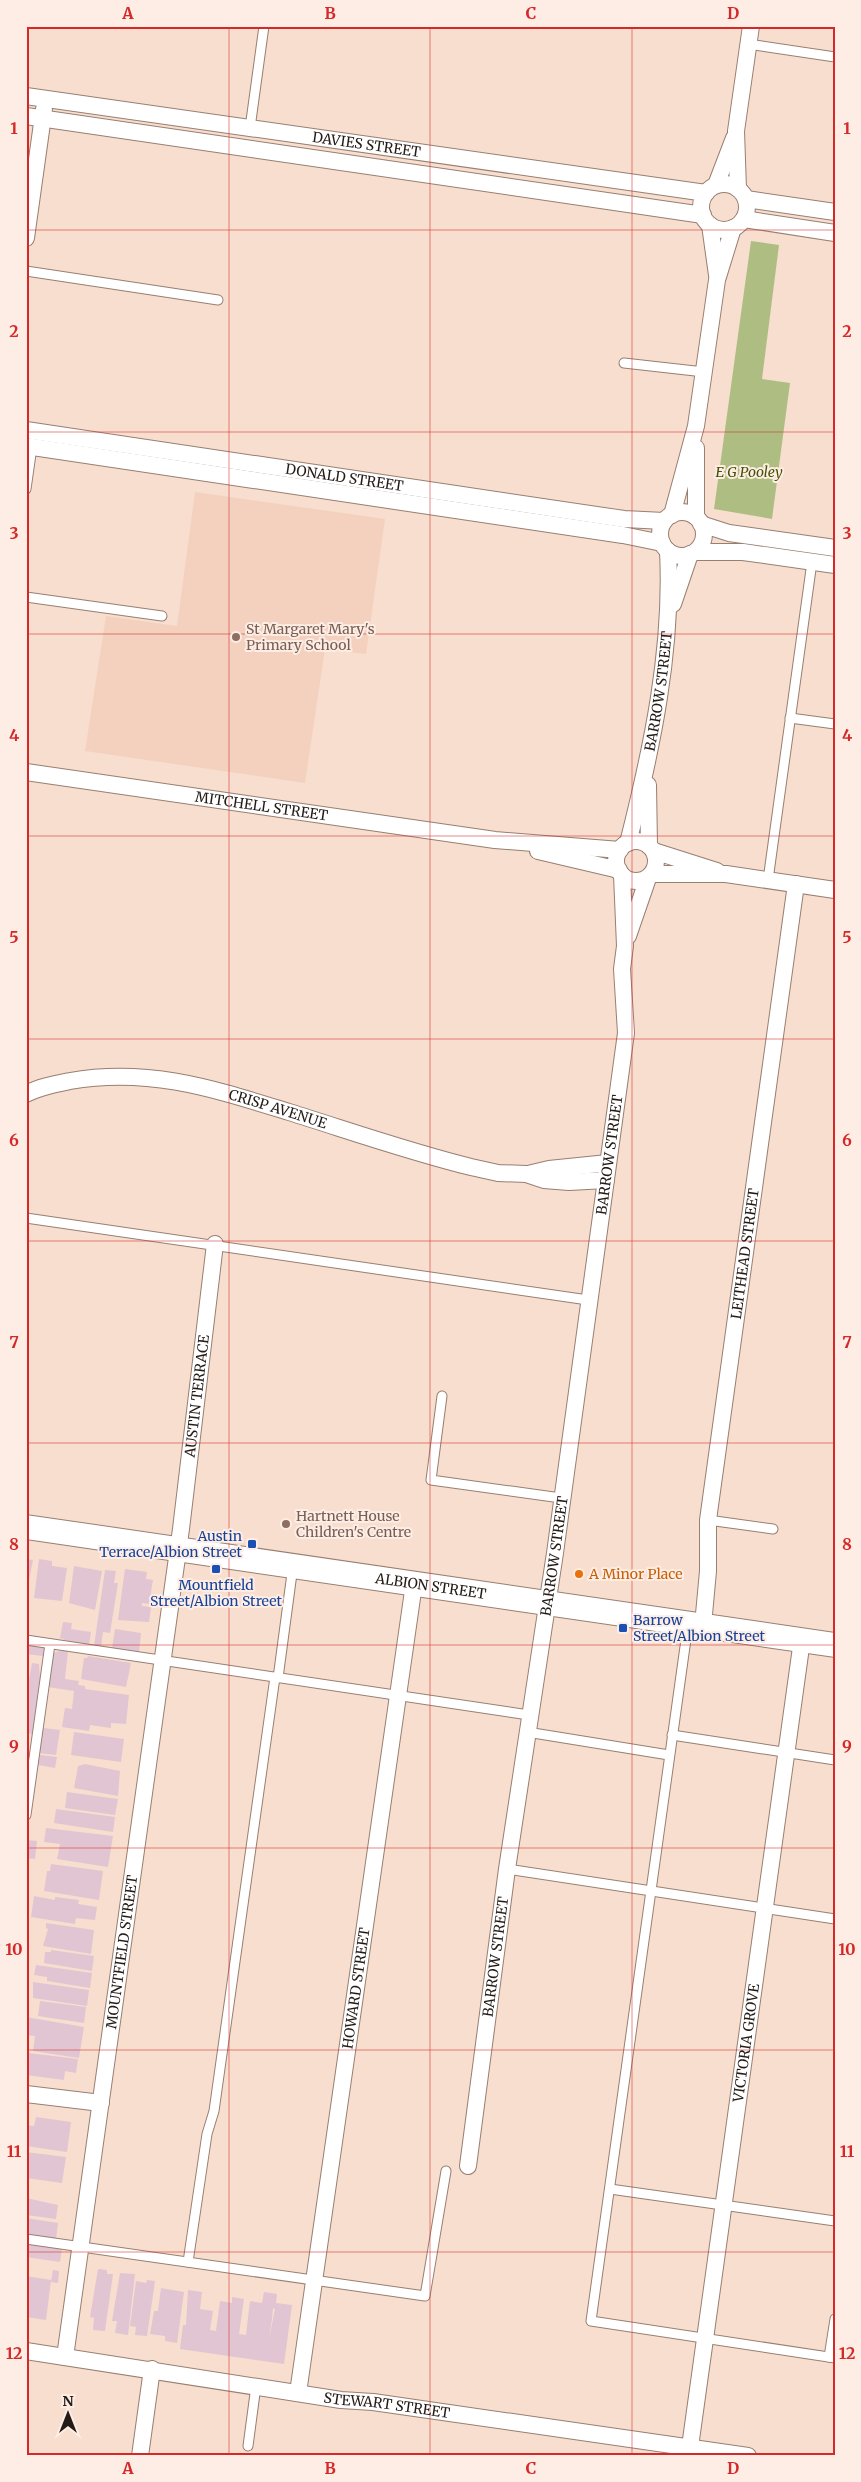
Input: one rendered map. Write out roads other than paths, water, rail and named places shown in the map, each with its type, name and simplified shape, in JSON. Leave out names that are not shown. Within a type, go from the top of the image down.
[{"type":"street","points":[[751,26],[736,131],[742,194],[747,212],[739,223],[717,280],[696,426],[668,518],[661,528],[665,547],[679,555],[743,552],[835,566]]},
{"type":"street","name":"DAVIES STREET","points":[[26,96],[250,128],[711,189]]},
{"type":"street","points":[[26,238],[46,98]]},
{"type":"street","name":"DAVIES STREET","points":[[26,116],[246,146],[706,220]]},
{"type":"street","points":[[717,280],[702,200],[711,189],[736,131]]},
{"type":"street","points":[[711,189],[728,184],[742,194],[835,212]]},
{"type":"street","points":[[706,220],[721,230],[739,223],[835,233]]},
{"type":"street","points":[[692,553],[699,548],[704,536],[699,521],[696,426]]},
{"type":"street","name":"DONALD STREET","points":[[26,430],[624,519],[668,518]]},
{"type":"street","name":"DONALD STREET","points":[[29,446],[329,491],[665,547]]},
{"type":"street","points":[[329,491],[331,474]]},
{"type":"street","points":[[668,518],[684,512],[699,521],[729,533],[835,548]]},
{"type":"street","name":"BARROW STREET","points":[[665,547],[670,613]]},
{"type":"street","name":"BARROW STREET","points":[[624,846],[647,771],[670,613],[692,553]]},
{"type":"street","name":"BARROW STREET","points":[[647,771],[652,848]]},
{"type":"street","name":"MITCHELL STREET","points":[[26,772],[495,840],[624,846]]},
{"type":"street","name":"MITCHELL STREET","points":[[495,840],[620,872]]},
{"type":"street","points":[[726,874],[652,848],[639,841],[624,846],[616,860],[620,872],[637,881],[650,876],[726,874],[835,890]]},
{"type":"street","points":[[650,876],[656,862],[652,848]]},
{"type":"street","name":"BARROW STREET","points":[[468,2166],[507,1869],[555,1553],[588,1300],[626,1033],[622,970],[625,946],[620,872]]},
{"type":"street","name":"BARROW STREET","points":[[625,946],[650,876]]},
{"type":"street","name":"LEITHEAD STREET","points":[[696,1624],[708,1571],[708,1520],[796,884]]},
{"type":"street","name":"CRISP AVENUE","points":[[26,1094],[58,1084],[94,1077],[135,1076],[164,1079],[229,1093],[444,1161],[498,1172],[526,1174],[544,1180],[569,1182],[606,1180]]},
{"type":"street","name":"CRISP AVENUE","points":[[526,1174],[549,1169],[608,1163]]},
{"type":"street","name":"AUSTIN TERRACE","points":[[178,1548],[215,1244]]},
{"type":"street","name":"ALBION STREET","points":[[26,1527],[414,1584],[548,1593],[696,1624],[835,1645]]},
{"type":"street","name":"MOUNTFIELD STREET","points":[[65,2356],[178,1548]]},
{"type":"street","name":"HOWARD STREET","points":[[298,2393],[414,1584]]},
{"type":"street","name":"VICTORIA GROVE","points":[[690,2447],[802,1640]]},
{"type":"street","points":[[26,2094],[101,2103]]},
{"type":"street","name":"STEWART STREET","points":[[26,2351],[152,2369],[664,2450],[690,2447],[748,2456]]},
{"type":"street","points":[[140,2456],[152,2369]]},
{"type":"lane","points":[[250,128],[264,26]]},
{"type":"lane","points":[[748,44],[835,58]]},
{"type":"lane","points":[[26,271],[218,300]]},
{"type":"lane","points":[[624,363],[704,372]]},
{"type":"lane","points":[[26,489],[29,446]]},
{"type":"lane","points":[[768,880],[812,562]]},
{"type":"lane","points":[[26,597],[162,616]]},
{"type":"lane","points":[[790,718],[835,724]]},
{"type":"lane","points":[[26,1218],[215,1244],[588,1300]]},
{"type":"lane","points":[[442,1396],[431,1480],[561,1498]]},
{"type":"lane","points":[[708,1520],[773,1529]]},
{"type":"lane","points":[[188,2262],[208,2134],[214,2111],[293,1566]]},
{"type":"lane","points":[[696,1624],[672,1735],[591,2321],[832,2357],[835,2319]]},
{"type":"lane","points":[[26,1640],[529,1715]]},
{"type":"lane","points":[[26,1815],[50,1644]]},
{"type":"lane","points":[[527,1732],[669,1755]]},
{"type":"lane","points":[[672,1735],[835,1760]]},
{"type":"lane","points":[[507,1869],[835,1919]]},
{"type":"lane","points":[[26,2239],[425,2296],[446,2171]]},
{"type":"lane","points":[[610,2189],[835,2221]]},
{"type":"lane","points":[[248,2446],[256,2386]]},
{"type":"place","name":"St Margaret Mary's Primary School","points":[[236,637]]},
{"type":"place","name":"Hartnett House Children's Centre","points":[[286,1524]]},
{"type":"place","name":"Austin Terrace/Albion Street","points":[[252,1544]]},
{"type":"place","name":"Mountfield Street/Albion Street","points":[[216,1569]]},
{"type":"place","name":"A Minor Place","points":[[579,1574]]},
{"type":"place","name":"Barrow Street/Albion Street","points":[[623,1628]]},
{"type":"park label","name":"E G Pooley","points":[[749,472]]}]
